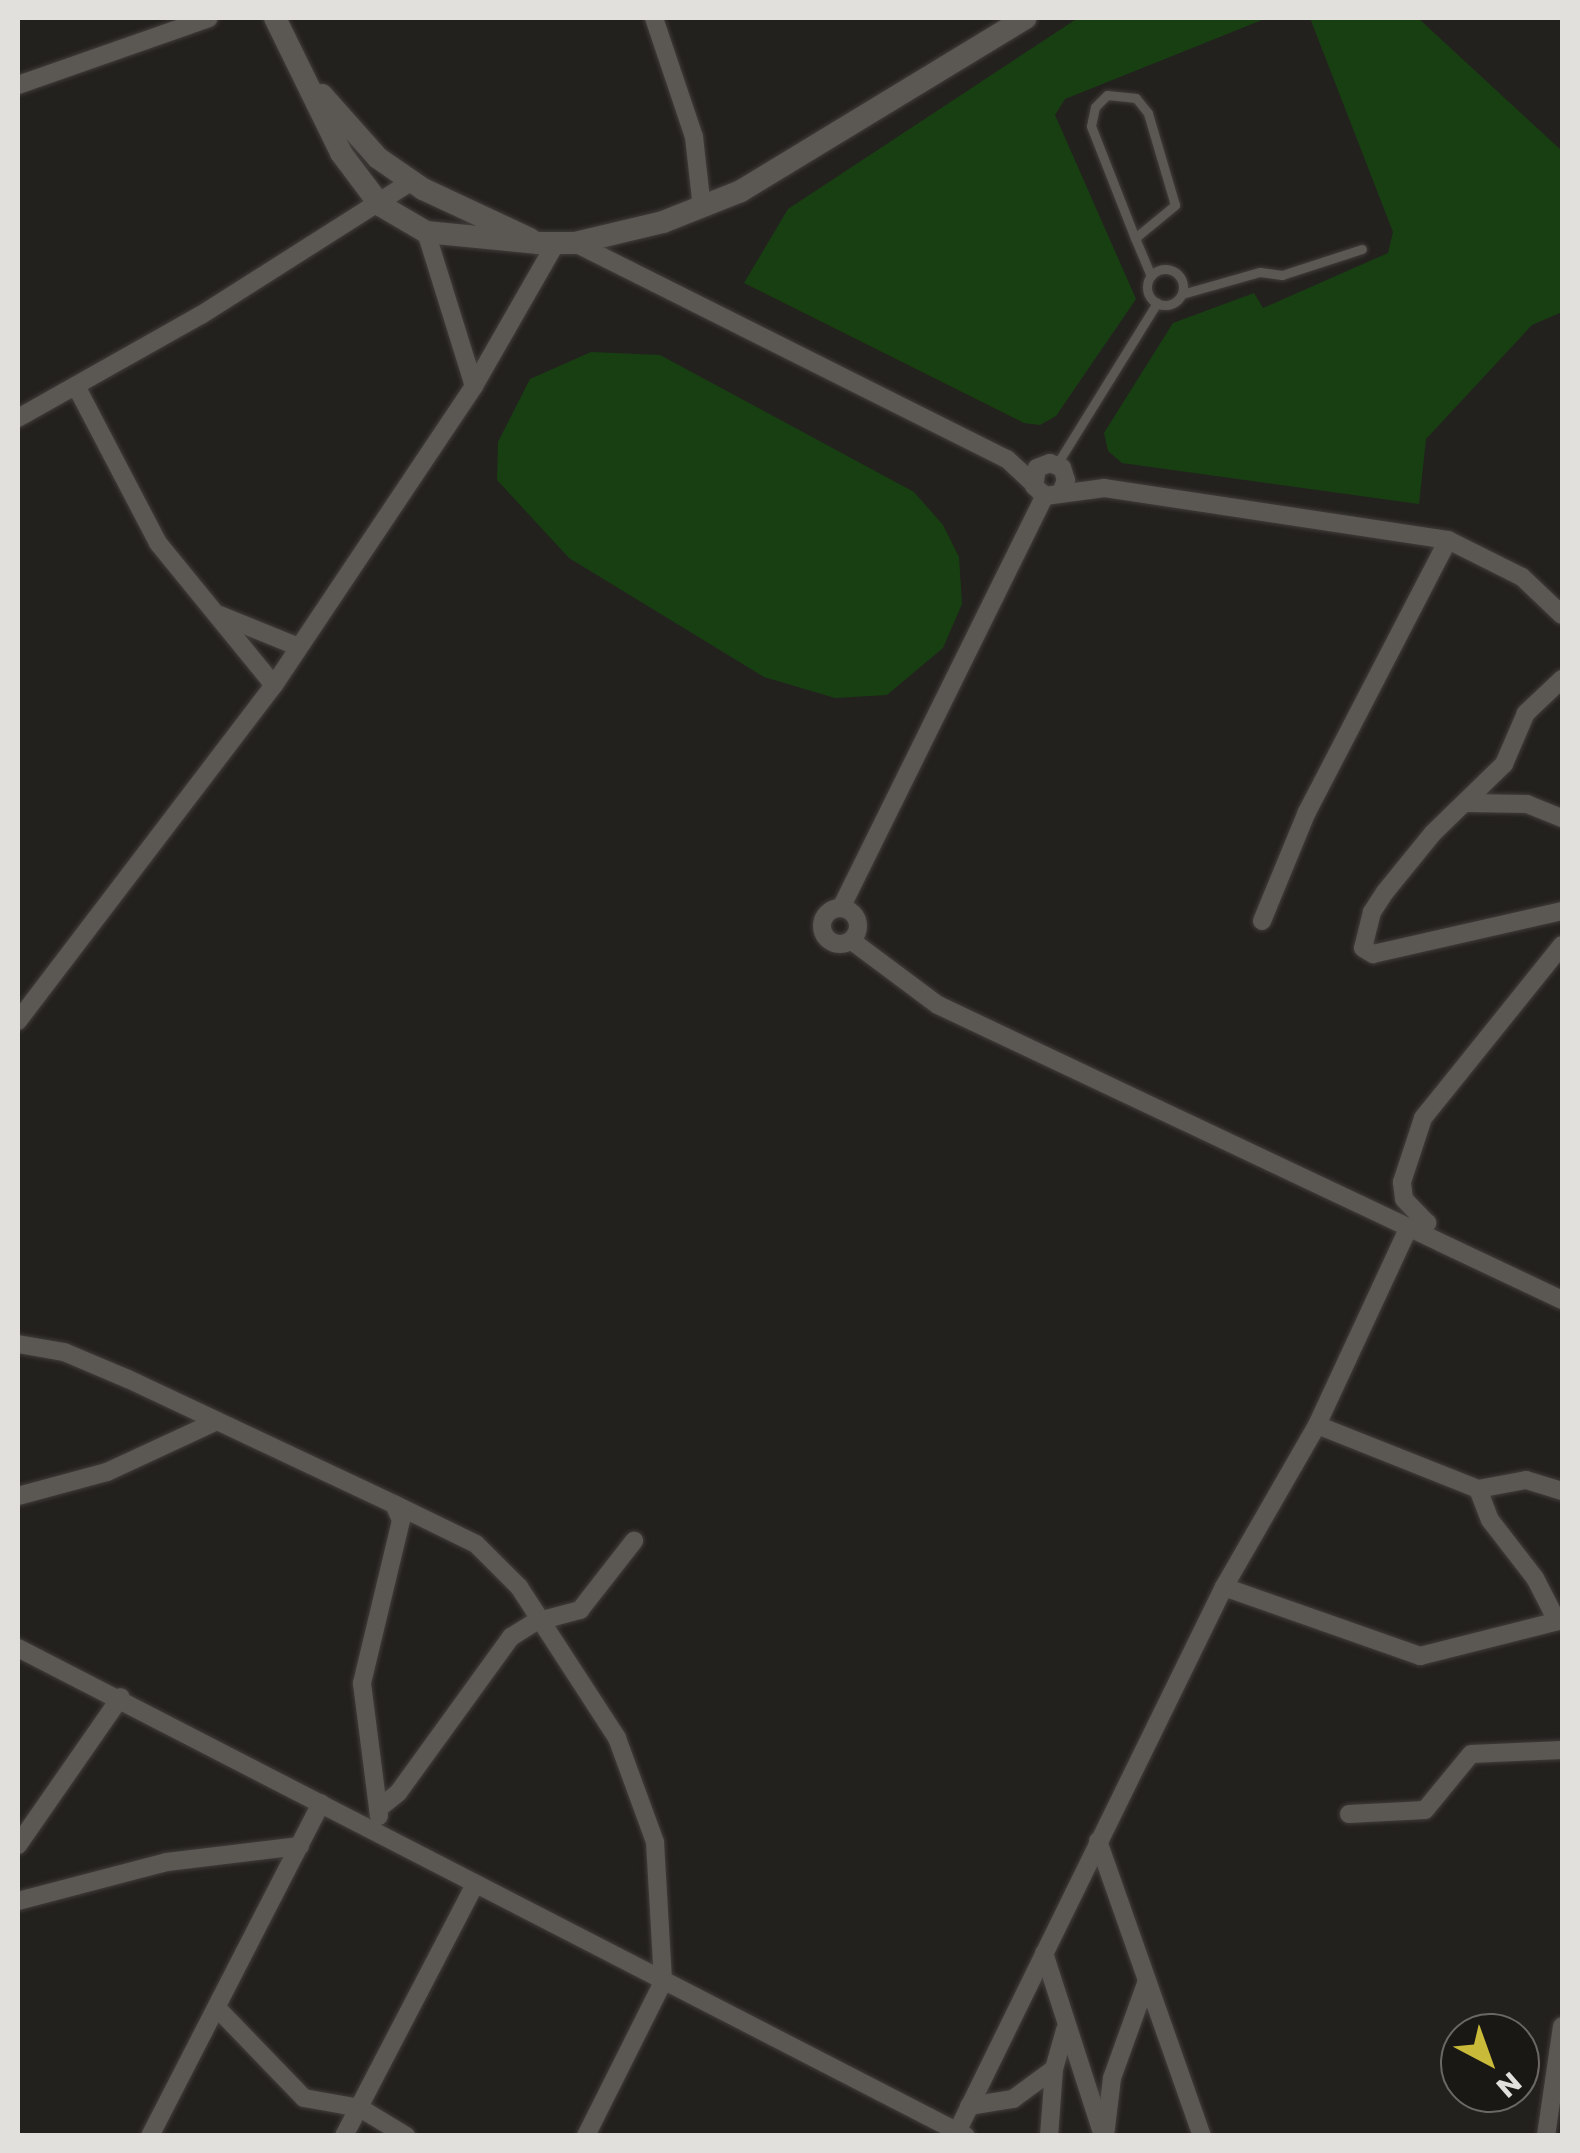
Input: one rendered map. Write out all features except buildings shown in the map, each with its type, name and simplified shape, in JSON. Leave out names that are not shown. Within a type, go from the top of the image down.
[{"type":"street","points":[[18,85],[209,18]]},
{"type":"street","points":[[275,18],[341,153],[380,205],[426,232],[556,243],[702,208],[846,132],[1025,18]]},
{"type":"street","points":[[654,18],[684,98],[702,208]]},
{"type":"street","points":[[306,77],[378,158],[412,181],[556,243],[1007,459],[1032,482],[1053,494],[1104,488],[1448,540],[1522,578],[1562,615]]},
{"type":"street","points":[[18,418],[380,205],[412,181]]},
{"type":"street","points":[[426,232],[474,386]]},
{"type":"street","points":[[18,1022],[274,685],[474,386],[556,243]]},
{"type":"street","points":[[76,386],[158,543],[274,685]]},
{"type":"street","points":[[1007,459],[1054,465],[1104,488]]},
{"type":"street","points":[[1032,482],[1054,465]]},
{"type":"street","points":[[1054,465],[1066,480],[1053,494],[841,908],[823,920],[824,936],[837,944],[852,941],[938,1005],[1406,1230],[1562,1300]]},
{"type":"street","points":[[1262,921],[1306,812],[1448,540]]},
{"type":"street","points":[[214,613],[299,647]]},
{"type":"street","points":[[1562,678],[1526,713],[1504,764],[1433,833],[1386,892],[1372,912],[1366,952],[1562,911]]},
{"type":"street","points":[[1467,802],[1527,804],[1562,818]]},
{"type":"street","points":[[841,908],[859,925],[852,941]]},
{"type":"street","points":[[18,1648],[959,2134],[1224,1587],[1318,1426],[1406,1230],[1426,1223],[1404,1199],[1402,1182],[1424,1118],[1562,945]]},
{"type":"street","points":[[18,1344],[64,1352],[394,1504],[494,1558],[544,1622],[617,1738],[644,1800],[655,1842],[663,1982],[586,2136]]},
{"type":"street","points":[[18,1496],[106,1472],[217,1421]]},
{"type":"street","points":[[1318,1426],[1478,1488],[1526,1480],[1562,1491]]},
{"type":"street","points":[[1224,1587],[1420,1656],[1560,1620],[1535,1578],[1490,1520],[1478,1488]]},
{"type":"street","points":[[382,1836],[362,1683],[401,1520],[394,1504]]},
{"type":"street","points":[[378,1810],[398,1793],[511,1637],[580,1610],[634,1541]]},
{"type":"street","points":[[18,1846],[121,1698]]},
{"type":"street","points":[[1349,1814],[1425,1810],[1471,1754],[1562,1750]]},
{"type":"street","points":[[150,2136],[219,2010],[321,1803]]},
{"type":"street","points":[[1098,1841],[1202,2136]]},
{"type":"street","points":[[18,1901],[167,1862],[300,1846]]},
{"type":"street","points":[[344,2136],[474,1886]]},
{"type":"street","points":[[1044,1952],[1056,1977],[1064,2030],[1104,2136]]},
{"type":"street","points":[[1104,2136],[1112,2078],[1146,1981]]},
{"type":"street","points":[[219,2010],[304,2098],[360,2108],[406,2136]]},
{"type":"street","points":[[1546,2136],[1562,2026]]},
{"type":"street","points":[[1049,2136],[1054,2069],[1064,2030]]},
{"type":"street","points":[[970,2106],[1013,2099],[1054,2069]]},
{"type":"lane","points":[[1135,238],[1175,205],[1148,113],[1136,98],[1107,95],[1095,107],[1091,126],[1135,238],[1151,276],[1148,291],[1157,303],[1172,304],[1182,294],[1260,272],[1282,275],[1362,249]]},
{"type":"lane","points":[[1151,276],[1174,272],[1182,294]]},
{"type":"lane","points":[[1054,465],[1157,303]]},
{"type":"green space","points":[[1078,18],[1267,18],[1065,99],[1055,115],[1136,299],[1056,416],[1040,425],[1024,423],[744,283],[788,209]]},
{"type":"green space","points":[[1310,18],[1418,18],[1562,151],[1562,312],[1532,325],[1426,439],[1419,504],[1122,463],[1108,451],[1104,433],[1173,323],[1254,293],[1263,308],[1388,253],[1393,232]]},
{"type":"green space","points":[[591,352],[660,355],[914,492],[943,525],[959,557],[962,604],[943,648],[887,695],[835,698],[764,677],[569,558],[497,480],[498,442],[530,379]]}]
